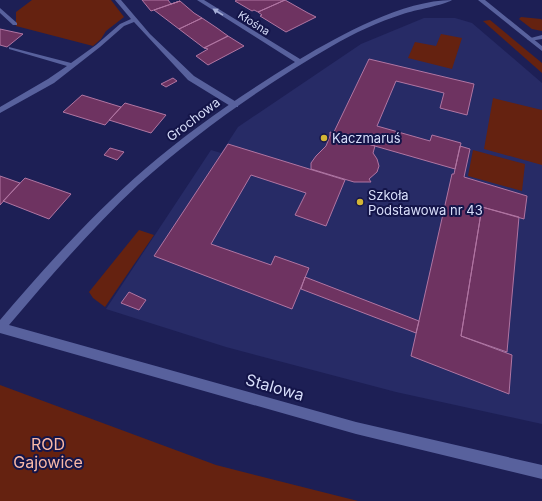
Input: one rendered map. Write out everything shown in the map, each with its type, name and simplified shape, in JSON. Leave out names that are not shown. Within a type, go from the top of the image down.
[{"type":"street","points":[[118,0],[134,20],[174,63],[191,78],[235,106]]},
{"type":"street","name":"Kłośna","points":[[200,0],[299,62]]},
{"type":"street","name":"Grochowa","points":[[0,328],[103,213],[135,183],[178,148],[235,106],[299,62],[360,29],[386,17],[411,9],[449,0]]},
{"type":"street","points":[[480,0],[542,49]]},
{"type":"street","points":[[0,10],[14,24]]},
{"type":"street","points":[[0,110],[51,81],[98,46],[122,25],[134,20]]},
{"type":"street","points":[[530,39],[542,37]]},
{"type":"street","points":[[11,48],[72,65]]},
{"type":"street","name":"Stalowa","points":[[0,328],[356,428],[542,472]]},
{"type":"shaded area","name":"Szkoła Podstawowa nr 43","points":[[424,18],[455,18],[472,23],[542,83],[542,424],[396,392],[226,347],[106,309],[211,150],[221,153],[238,127],[361,44]]},
{"type":"green space","points":[[32,0],[111,0],[124,17],[106,31],[101,39],[93,46],[16,26],[16,12]]},
{"type":"green space","points":[[521,17],[541,19],[542,31],[532,29],[519,19]]},
{"type":"green space","points":[[490,20],[542,63],[542,73],[483,21]]},
{"type":"green space","points":[[441,34],[462,38],[452,69],[408,58],[415,42],[436,46]]},
{"type":"green space","points":[[493,98],[542,110],[542,165],[484,149]]},
{"type":"green space","points":[[473,150],[525,164],[522,191],[468,176]]},
{"type":"green space","points":[[139,230],[154,235],[105,307],[93,298],[89,292]]},
{"type":"green space","name":"ROD Gajowice","points":[[0,385],[216,465],[358,501],[0,501]]},
{"type":"building","points":[[142,0],[168,0],[171,4],[180,1],[151,11]]},
{"type":"building","points":[[285,0],[258,12],[254,10],[252,11],[235,1]]},
{"type":"building","points":[[285,0],[316,17],[286,32],[260,16],[262,15],[258,12]]},
{"type":"building","points":[[180,1],[202,18],[179,29],[154,10]]},
{"type":"building","points":[[202,18],[228,36],[204,48],[179,29]]},
{"type":"building","points":[[0,29],[23,34],[7,47],[0,45]]},
{"type":"building","points":[[228,36],[244,46],[208,65],[196,56],[208,49],[204,48]]},
{"type":"building","points":[[369,59],[474,84],[467,115],[440,108],[444,93],[396,81],[377,126],[430,141],[432,135],[461,143],[455,169],[333,134]]},
{"type":"building","points":[[173,78],[177,81],[166,87],[161,84]]},
{"type":"building","points":[[82,95],[121,107],[105,125],[63,112]]},
{"type":"building","points":[[125,103],[166,115],[151,133],[109,120]]},
{"type":"building","points":[[330,132],[375,146],[373,153],[379,166],[377,172],[369,179],[371,182],[354,182],[311,169],[311,163],[326,146]]},
{"type":"building","points":[[228,144],[345,180],[326,226],[295,215],[306,193],[251,175],[211,244],[271,265],[275,256],[309,268],[292,309],[154,256]]},
{"type":"building","points":[[460,146],[470,149],[464,177],[527,196],[524,219],[482,207],[461,336],[512,355],[509,394],[411,356],[452,174],[454,174]]},
{"type":"building","points":[[110,148],[124,152],[117,160],[104,155]]},
{"type":"building","points":[[0,176],[20,183],[0,205]]},
{"type":"building","points":[[25,178],[71,194],[49,219],[3,201]]},
{"type":"building","points":[[482,207],[519,217],[507,352],[461,336]]},
{"type":"building","points":[[305,277],[419,321],[416,333],[301,289]]},
{"type":"building","points":[[129,292],[146,300],[139,310],[121,303]]},
{"type":"place","name":"Kaczmaruś","points":[[324,138]]},
{"type":"place","name":"Szkoła Podstawowa nr 43","points":[[360,202]]}]
